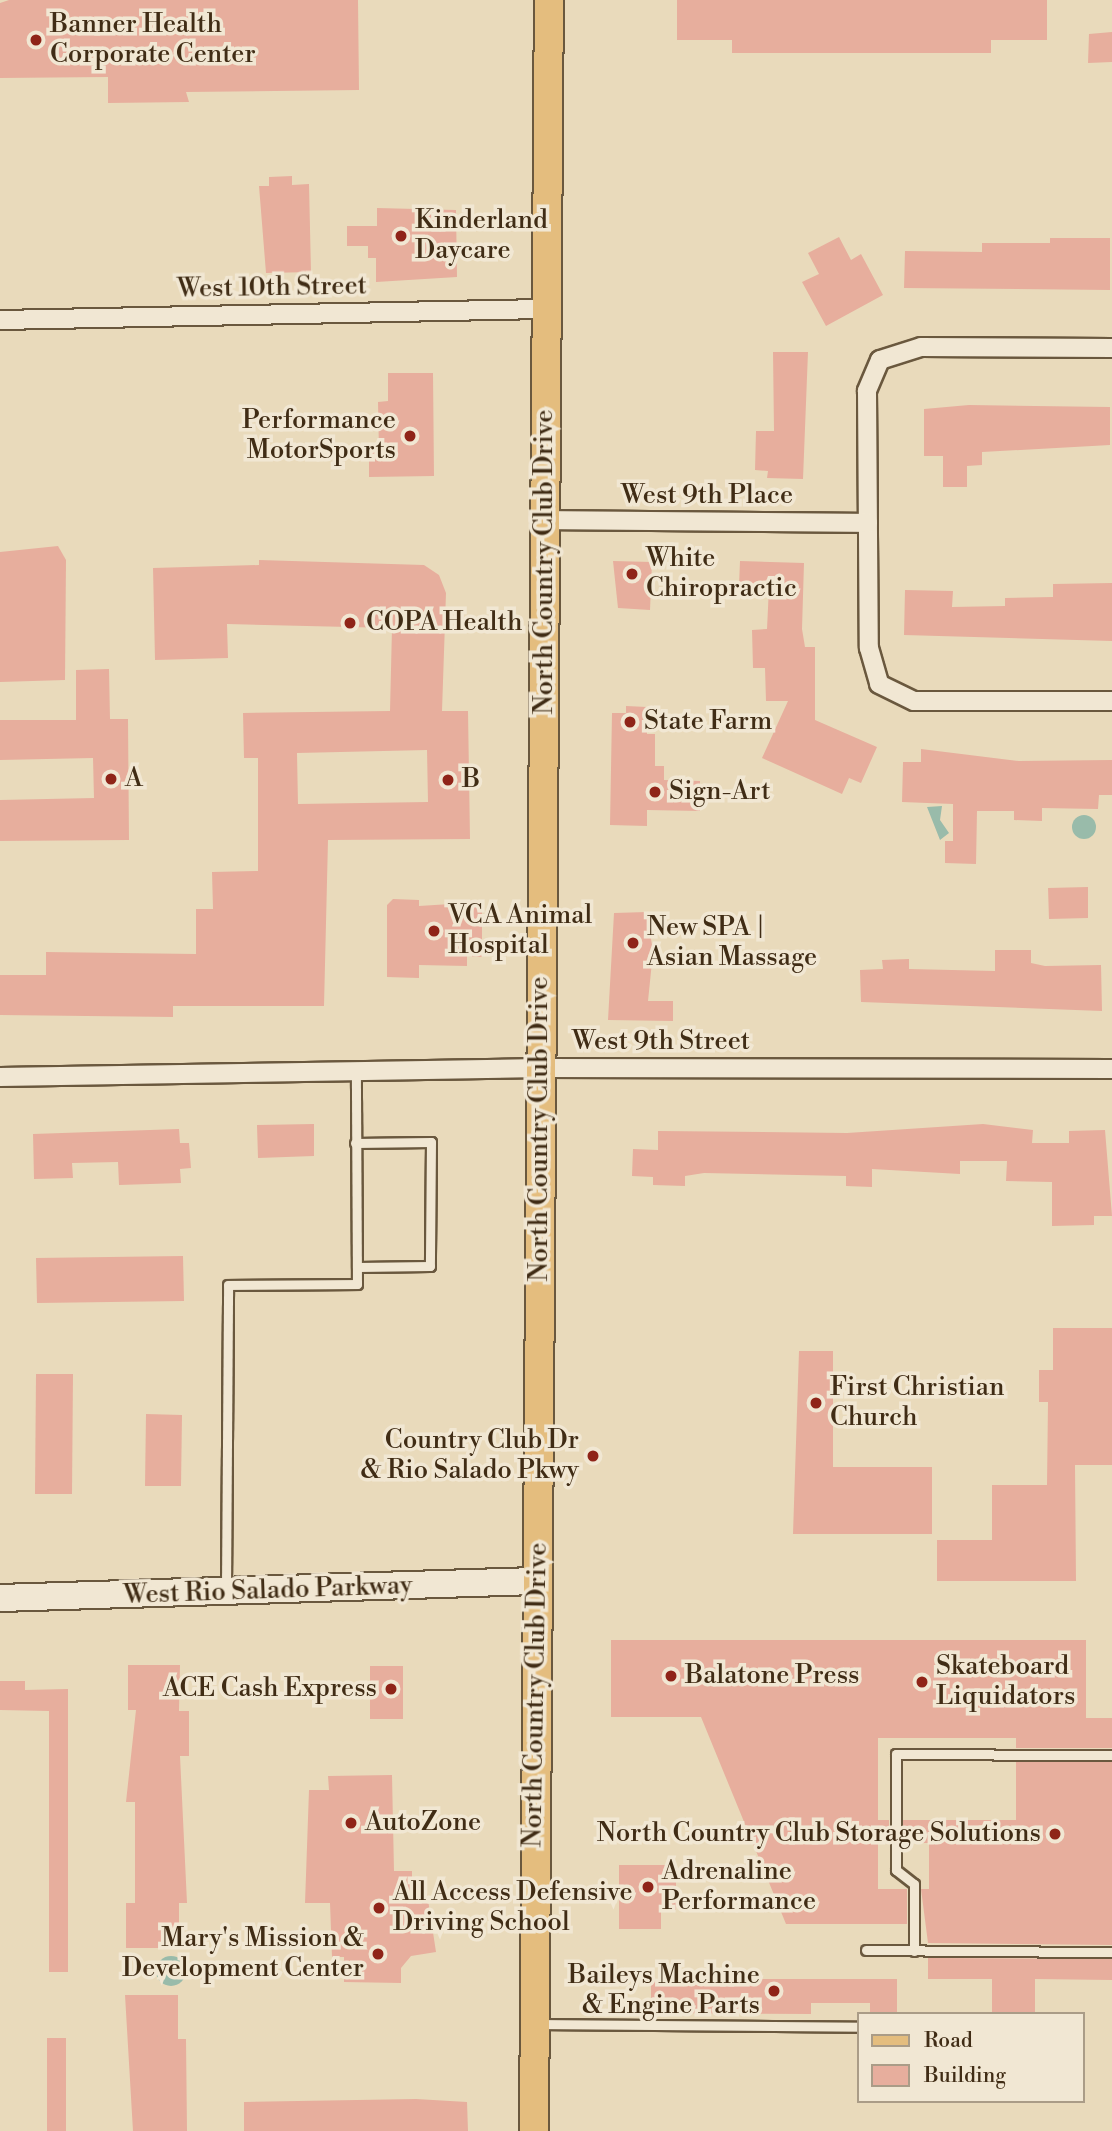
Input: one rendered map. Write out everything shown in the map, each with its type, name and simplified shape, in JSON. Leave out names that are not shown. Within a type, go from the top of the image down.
[{"type":"main road","name":"North Country Club Drive","points":[[534,2131],[548,0]]},
{"type":"main road","name":"West Rio Salado Parkway","points":[[0,1598],[226,1595],[536,1581]]},
{"type":"street","name":"West 10th Street","points":[[0,320],[545,309]]},
{"type":"street","points":[[1112,348],[921,347],[880,360],[867,391],[869,648],[879,684],[914,701],[1112,701]]},
{"type":"street","name":"West 9th Place","points":[[545,520],[868,523]]},
{"type":"street","name":"West 9th Street","points":[[0,1077],[540,1068],[1112,1069]]},
{"type":"lane","points":[[226,1595],[228,1285],[357,1284],[356,1071]]},
{"type":"lane","points":[[355,1143],[431,1142],[430,1266],[358,1267]]},
{"type":"lane","points":[[914,1951],[914,1884],[896,1870],[896,1754],[1112,1755]]},
{"type":"lane","points":[[866,1950],[1112,1952]]},
{"type":"lane","points":[[534,2024],[856,2027]]},
{"type":"shaded area","points":[[942,806],[940,820],[949,833],[940,840],[927,807]]},
{"type":"shaded area","points":[[1084,815],[1093,818],[1096,827],[1093,836],[1084,839],[1075,836],[1072,827],[1075,818]]},
{"type":"shaded area","points":[[171,1956],[182,1960],[186,1971],[182,1982],[171,1986],[160,1982],[156,1971],[160,1960]]},
{"type":"building","points":[[9,0],[358,0],[359,90],[186,92],[189,102],[108,103],[108,77],[0,78],[0,3]]},
{"type":"building","points":[[677,0],[1047,0],[1047,40],[991,40],[991,53],[732,53],[732,40],[677,40]]},
{"type":"building","points":[[1112,32],[1112,62],[1088,63],[1089,34]]},
{"type":"building","points":[[292,176],[292,185],[309,184],[311,272],[266,273],[259,186],[269,186],[269,177]]},
{"type":"building","name":"Kinderland Daycare","points":[[377,208],[456,210],[457,277],[376,282],[376,258],[368,258],[368,246],[347,246],[347,226],[377,226]]},
{"type":"building","points":[[839,237],[851,260],[861,254],[883,295],[826,326],[802,282],[819,274],[808,253]]},
{"type":"building","points":[[1050,238],[1110,238],[1110,290],[904,288],[905,251],[982,252],[982,243],[1050,243]]},
{"type":"building","points":[[773,352],[808,352],[803,479],[767,478],[768,471],[755,470],[756,431],[774,431]]},
{"type":"building","name":"Performance MotorSports","points":[[388,373],[433,373],[434,476],[369,477],[369,452],[379,452],[378,402],[388,401]]},
{"type":"building","points":[[969,405],[1110,407],[1110,445],[982,452],[982,465],[967,466],[967,487],[943,487],[943,456],[924,456],[924,409]]},
{"type":"building","points":[[58,546],[66,560],[65,680],[0,682],[0,552]]},
{"type":"building","points":[[259,560],[424,565],[439,575],[446,593],[442,711],[468,711],[470,839],[328,840],[324,1006],[173,1006],[173,1017],[0,1015],[0,975],[46,975],[46,952],[196,954],[196,909],[213,909],[212,872],[258,871],[258,758],[244,758],[243,713],[390,711],[392,628],[227,624],[228,658],[155,660],[153,568],[259,565]],"holes":[[[427,750],[428,802],[298,804],[297,753]]]},
{"type":"building","name":"White Chiropractic","points":[[613,561],[652,562],[650,610],[618,608]]},
{"type":"building","points":[[740,561],[804,563],[802,629],[805,647],[815,647],[815,720],[877,747],[861,783],[849,778],[842,794],[762,758],[788,701],[766,701],[765,668],[753,668],[752,630],[767,629],[769,587],[739,586]]},
{"type":"building","points":[[1112,583],[1112,641],[904,635],[905,590],[953,591],[952,607],[1005,606],[1005,598],[1053,597],[1053,584]]},
{"type":"building","name":"A","points":[[109,669],[110,719],[128,719],[129,840],[0,841],[0,800],[94,798],[93,758],[0,760],[0,720],[76,720],[76,670]]},
{"type":"building","name":"Sign-Art","points":[[626,706],[647,707],[647,734],[655,734],[655,766],[664,766],[664,780],[700,781],[700,811],[647,810],[647,826],[610,825],[612,713],[626,713]]},
{"type":"building","points":[[921,749],[1019,761],[1112,760],[1112,795],[1099,795],[1098,809],[1042,808],[1042,821],[1014,820],[1014,811],[977,811],[976,864],[945,863],[945,841],[953,841],[953,804],[902,802],[903,762],[921,762]]},
{"type":"building","points":[[1088,887],[1088,918],[1049,919],[1048,888]]},
{"type":"building","name":"VCA Animal Hospital","points":[[393,899],[419,900],[419,906],[482,902],[482,957],[467,956],[467,966],[419,965],[419,978],[387,977],[387,905]]},
{"type":"building","points":[[647,912],[653,952],[648,1001],[673,1001],[673,1021],[608,1020],[614,913]]},
{"type":"building","points":[[995,950],[1031,950],[1031,963],[1045,966],[1101,965],[1102,1011],[861,1002],[860,970],[883,969],[882,960],[909,959],[909,969],[995,971]]},
{"type":"building","points":[[314,1124],[314,1156],[258,1158],[257,1125]]},
{"type":"building","points":[[983,1124],[1033,1130],[1032,1143],[1069,1143],[1069,1131],[1105,1130],[1112,1216],[1094,1216],[1094,1225],[1052,1226],[1052,1182],[1006,1181],[1007,1161],[960,1161],[960,1174],[872,1169],[872,1187],[846,1186],[846,1176],[704,1173],[685,1176],[685,1186],[653,1185],[653,1177],[632,1176],[633,1149],[658,1150],[658,1131],[847,1133]]},
{"type":"building","points":[[179,1129],[180,1143],[189,1143],[191,1168],[180,1169],[181,1183],[119,1185],[118,1162],[72,1163],[73,1178],[34,1179],[33,1134]]},
{"type":"building","points":[[183,1256],[184,1301],[37,1303],[36,1258]]},
{"type":"building","points":[[1053,1328],[1112,1328],[1112,1465],[1075,1465],[1076,1581],[937,1581],[937,1540],[992,1540],[992,1485],[1047,1485],[1048,1402],[1039,1402],[1039,1370],[1053,1370]]},
{"type":"building","name":"First Christian Church","points":[[799,1351],[833,1351],[833,1467],[932,1467],[932,1534],[793,1534]]},
{"type":"building","points":[[36,1374],[73,1374],[72,1494],[35,1494]]},
{"type":"building","points":[[146,1414],[182,1415],[181,1486],[145,1486]]},
{"type":"building","points":[[611,1640],[1086,1640],[1086,1718],[1112,1718],[1112,1748],[1016,1748],[1016,1738],[878,1738],[878,1820],[889,1820],[889,1843],[878,1843],[878,1889],[907,1889],[907,1924],[786,1924],[701,1717],[611,1717]]},
{"type":"building","points":[[128,1665],[180,1665],[179,1711],[189,1711],[189,1756],[180,1756],[187,1903],[179,1903],[179,1948],[126,1948],[126,1903],[135,1903],[135,1802],[126,1802],[136,1710],[128,1710]]},
{"type":"building","name":"ACE Cash Express","points":[[370,1666],[403,1666],[403,1719],[370,1719]]},
{"type":"building","points":[[0,1681],[25,1681],[25,1690],[68,1689],[68,1972],[49,1972],[49,1711],[0,1710]]},
{"type":"building","points":[[1016,1762],[1112,1762],[1112,1945],[928,1943],[921,1889],[929,1889],[929,1843],[903,1843],[903,1820],[1016,1820]]},
{"type":"building","points":[[392,1775],[394,1871],[412,1871],[412,1893],[427,1893],[436,1952],[411,1956],[401,1968],[401,1983],[344,1982],[344,1957],[332,1957],[330,1903],[305,1903],[309,1790],[329,1790],[328,1776]]},
{"type":"building","name":"Adrenaline Performance","points":[[619,1865],[676,1865],[676,1910],[661,1910],[661,1929],[619,1929]]},
{"type":"building","points":[[928,1958],[1112,1959],[1112,1980],[1035,1979],[1035,2012],[992,2012],[992,1979],[928,1979]]},
{"type":"building","name":"Baileys Machine & Engine Parts","points":[[651,1979],[897,1979],[897,2012],[870,2012],[870,2003],[811,2003],[811,2014],[651,2013]]},
{"type":"building","points":[[125,1995],[178,1995],[178,2039],[186,2039],[187,2131],[133,2131]]},
{"type":"building","points":[[47,2038],[66,2038],[66,2131],[47,2131]]},
{"type":"building","points":[[416,2099],[467,2102],[468,2131],[244,2131],[244,2102]]},
{"type":"place","name":"Banner Health Corporate Center","points":[[36,40]]},
{"type":"place","name":"Kinderland Daycare","points":[[401,236]]},
{"type":"place","name":"Performance MotorSports","points":[[410,436]]},
{"type":"place","name":"White Chiropractic","points":[[632,574]]},
{"type":"place","name":"COPA Health","points":[[350,623]]},
{"type":"place","name":"State Farm","points":[[630,722]]},
{"type":"place","name":"A","points":[[111,779]]},
{"type":"place","name":"B","points":[[448,780]]},
{"type":"place","name":"Sign-Art","points":[[655,792]]},
{"type":"place","name":"VCA Animal Hospital","points":[[434,931]]},
{"type":"place","name":"New SPA | Asian Massage","points":[[633,943]]},
{"type":"place","name":"First Christian Church","points":[[816,1403]]},
{"type":"place","name":"Country Club Dr & Rio Salado Pkwy","points":[[593,1456]]},
{"type":"place","name":"Balatone Press","points":[[671,1676]]},
{"type":"place","name":"Skateboard Liquidators","points":[[922,1682]]},
{"type":"place","name":"ACE Cash Express","points":[[391,1689]]},
{"type":"place","name":"AutoZone","points":[[351,1823]]},
{"type":"place","name":"North Country Club Storage Solutions","points":[[1055,1834]]},
{"type":"place","name":"Adrenaline Performance","points":[[648,1887]]},
{"type":"place","name":"All Access Defensive Driving School","points":[[379,1908]]},
{"type":"place","name":"Mary's Mission & Development Center","points":[[378,1954]]},
{"type":"place","name":"Baileys Machine & Engine Parts","points":[[774,1991]]}]
